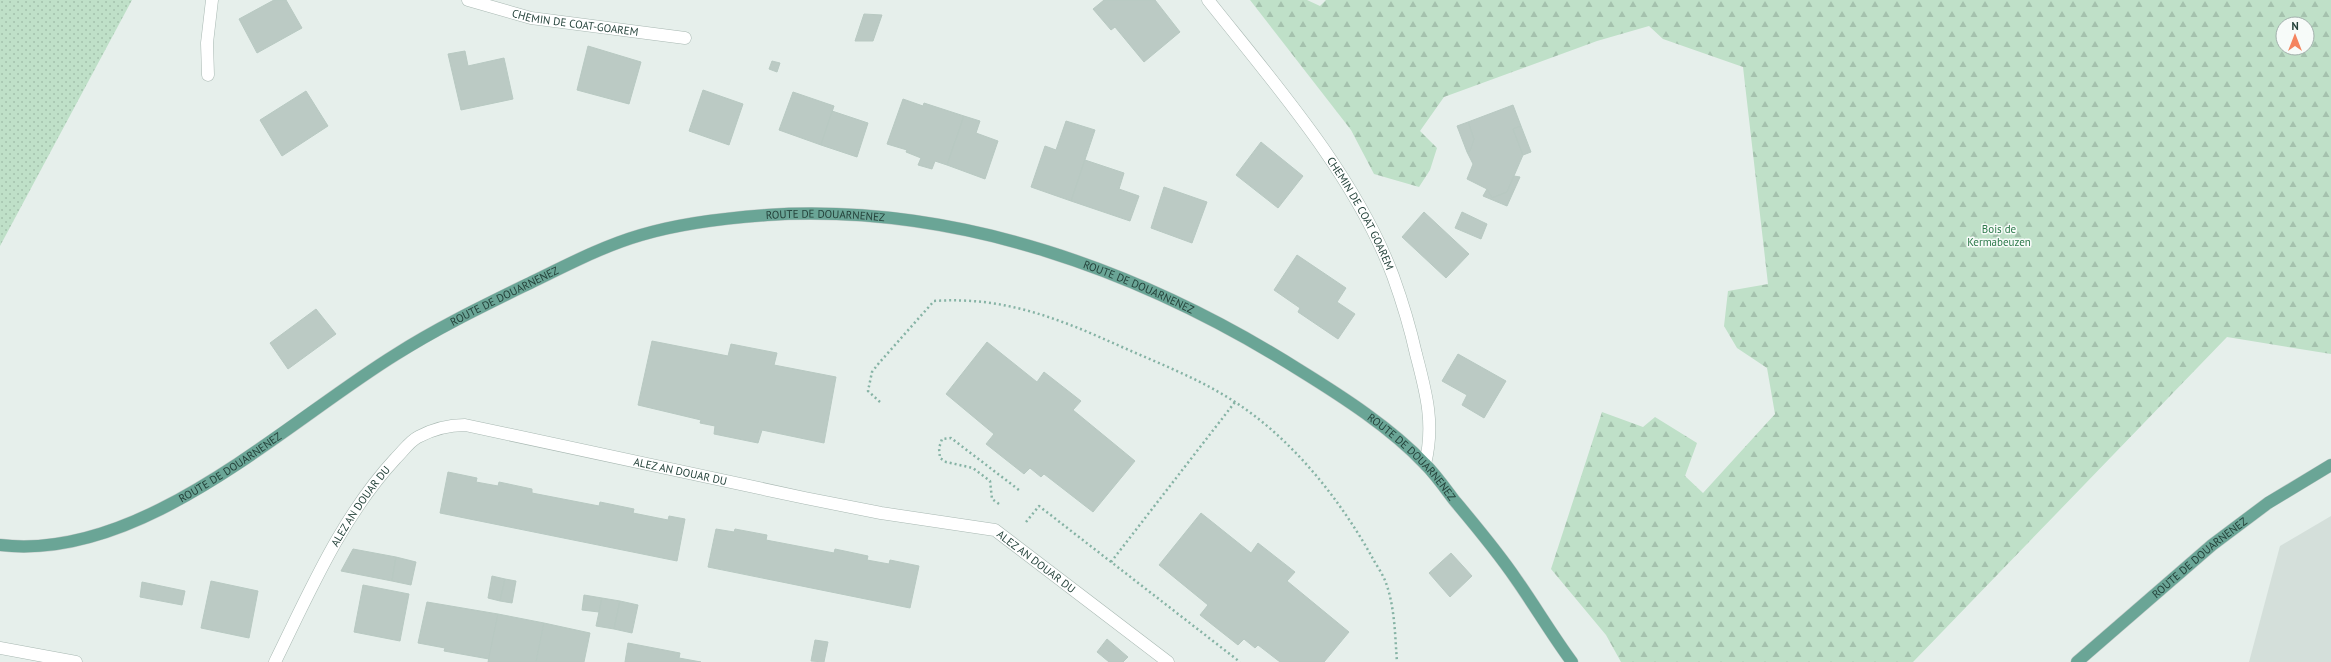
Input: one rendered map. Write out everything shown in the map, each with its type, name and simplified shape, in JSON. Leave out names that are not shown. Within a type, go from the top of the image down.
[{"type":"main road","name":"ROUTE DE DOUARNENEZ","points":[[0,545],[43,546],[80,540],[116,529],[159,509],[226,471],[393,356],[458,318],[579,259],[639,236],[674,227],[730,218],[784,214],[880,217],[936,224],[999,237],[1092,266],[1190,307],[1275,354],[1326,386],[1375,422],[1425,464],[1515,578],[1572,662]]},
{"type":"main road","name":"ROUTE DE DOUARNENEZ","points":[[2077,662],[2212,545],[2268,503],[2331,465]]},
{"type":"street","points":[[208,75],[207,43],[212,0]]},
{"type":"street","name":"CHEMIN DE COAT-GOAREM","points":[[468,0],[478,5],[531,18],[685,38]]},
{"type":"street","name":"CHEMIN DE COAT GOAREM","points":[[1208,0],[1255,58],[1326,154],[1370,227],[1392,275],[1410,329],[1425,386],[1431,426],[1425,464]]},
{"type":"street","name":"ALEZ AN DOUAR DU","points":[[275,662],[326,559],[380,475],[416,437],[436,428],[453,425],[472,427],[873,511],[996,530],[1168,662]]},
{"type":"street","points":[[0,648],[76,662]]},
{"type":"path","points":[[880,402],[868,390],[872,372],[934,302],[979,300],[1036,313],[1092,334],[1184,374],[1235,402],[1276,434],[1307,467],[1345,512],[1386,582],[1393,617],[1397,662]]},
{"type":"path","points":[[1111,562],[1235,402]]},
{"type":"path","points":[[1002,506],[992,499],[990,481],[973,468],[946,462],[940,458],[939,448],[942,439],[951,438],[1019,490]]},
{"type":"path","points":[[1011,541],[1039,506],[1240,662]]},
{"type":"path","points":[[1020,517],[1026,521]]},
{"type":"shaded area","points":[[2331,516],[2331,662],[2249,662],[2280,546]]},
{"type":"green space","points":[[0,0],[132,0],[0,246]]},
{"type":"green space","name":"Bois de Kermabeuzen","points":[[1250,0],[1307,0],[1320,6],[1326,0],[2331,0],[2331,354],[2227,337],[1913,662],[1621,662],[1606,635],[1551,569],[1602,412],[1643,427],[1655,417],[1697,443],[1685,476],[1703,493],[1775,414],[1767,368],[1737,348],[1724,326],[1728,291],[1768,284],[1743,67],[1663,39],[1649,26],[1597,41],[1444,97],[1420,131],[1437,148],[1430,170],[1419,187],[1374,174],[1351,130]]},
{"type":"building","points":[[274,0],[286,0],[302,28],[257,53],[239,19]]},
{"type":"building","points":[[1104,0],[1155,0],[1180,32],[1144,62],[1115,27],[1111,30],[1093,9]]},
{"type":"building","points":[[864,14],[882,15],[873,41],[855,41]]},
{"type":"building","points":[[588,46],[641,62],[629,104],[577,90]]},
{"type":"building","points":[[465,51],[468,66],[504,58],[513,99],[461,110],[448,54]]},
{"type":"building","points":[[772,61],[780,63],[777,72],[769,69]]},
{"type":"building","points":[[703,90],[743,104],[729,145],[689,131]]},
{"type":"building","points":[[306,91],[328,126],[282,156],[260,120]]},
{"type":"building","points":[[793,92],[834,106],[821,145],[779,130]]},
{"type":"building","points":[[903,99],[923,106],[924,103],[964,116],[947,165],[935,161],[932,169],[918,165],[921,158],[906,152],[907,150],[887,144]]},
{"type":"building","points":[[1513,105],[1521,126],[1513,129],[1523,155],[1507,192],[1492,198],[1487,189],[1467,179],[1473,164],[1467,152],[1470,151],[1474,139],[1468,122]]},
{"type":"building","points":[[832,111],[868,123],[857,157],[821,145]]},
{"type":"building","points":[[964,116],[980,121],[976,133],[998,141],[985,179],[947,165]]},
{"type":"building","points":[[1066,121],[1095,130],[1071,201],[1031,187],[1045,146],[1056,150]]},
{"type":"building","points":[[1468,122],[1474,139],[1470,151],[1467,152],[1457,126]]},
{"type":"building","points":[[1521,126],[1531,152],[1523,155],[1513,129]]},
{"type":"building","points":[[1261,142],[1303,176],[1278,208],[1236,175]]},
{"type":"building","points":[[1085,160],[1124,173],[1119,189],[1139,196],[1130,221],[1071,201]]},
{"type":"building","points":[[1514,176],[1520,177],[1507,206],[1483,196],[1487,189],[1492,198],[1507,192]]},
{"type":"building","points":[[1164,187],[1207,202],[1192,243],[1151,228]]},
{"type":"building","points":[[1424,212],[1469,254],[1446,278],[1402,237]]},
{"type":"building","points":[[1462,212],[1487,224],[1481,239],[1455,228]]},
{"type":"building","points":[[1297,255],[1346,288],[1337,302],[1355,314],[1338,339],[1298,312],[1300,308],[1274,290]]},
{"type":"building","points":[[316,309],[336,334],[288,369],[270,343]]},
{"type":"building","points":[[652,341],[728,356],[731,344],[777,353],[774,365],[836,377],[824,443],[762,430],[758,443],[714,434],[715,426],[700,423],[701,420],[638,405]]},
{"type":"building","points":[[987,342],[1037,382],[1044,372],[1081,401],[1073,410],[1135,461],[1093,512],[1044,474],[1041,477],[1030,468],[1024,474],[986,444],[994,434],[946,394]]},
{"type":"building","points":[[1458,354],[1506,381],[1484,418],[1462,405],[1467,395],[1442,381]]},
{"type":"building","points":[[448,472],[477,478],[476,482],[498,486],[499,482],[532,489],[532,493],[599,506],[600,502],[634,509],[633,513],[668,520],[669,516],[685,519],[677,561],[440,513]]},
{"type":"building","points":[[1201,513],[1251,553],[1258,543],[1295,572],[1287,581],[1349,632],[1324,662],[1280,662],[1258,645],[1255,648],[1244,639],[1238,645],[1200,615],[1208,605],[1159,565]]},
{"type":"building","points":[[716,529],[734,532],[735,529],[767,535],[766,540],[834,553],[835,549],[868,556],[867,560],[889,564],[890,560],[919,566],[910,608],[708,567]]},
{"type":"building","points":[[353,549],[396,557],[392,581],[341,571]]},
{"type":"building","points":[[1451,553],[1472,576],[1450,597],[1429,573]]},
{"type":"building","points":[[396,557],[416,562],[411,585],[392,581]]},
{"type":"building","points":[[492,576],[505,579],[500,601],[488,598]]},
{"type":"building","points":[[505,579],[516,581],[512,603],[500,601]]},
{"type":"building","points":[[211,581],[258,591],[249,638],[201,628]]},
{"type":"building","points":[[142,582],[185,591],[182,605],[140,597]]},
{"type":"building","points":[[363,585],[409,594],[400,641],[354,632]]},
{"type":"building","points":[[584,595],[602,598],[599,612],[582,610]]},
{"type":"building","points":[[602,598],[620,601],[614,629],[596,626]]},
{"type":"building","points":[[620,601],[638,605],[632,633],[614,629]]},
{"type":"building","points":[[427,602],[498,614],[489,659],[444,651],[445,648],[418,643]]},
{"type":"building","points":[[498,614],[544,623],[536,662],[488,662]]},
{"type":"building","points":[[544,623],[590,633],[584,662],[536,662]]},
{"type":"building","points":[[1107,639],[1128,657],[1123,662],[1109,662],[1097,652]]},
{"type":"building","points":[[815,640],[828,642],[824,662],[811,661]]},
{"type":"building","points":[[628,643],[680,653],[679,658],[701,662],[625,662]]}]
